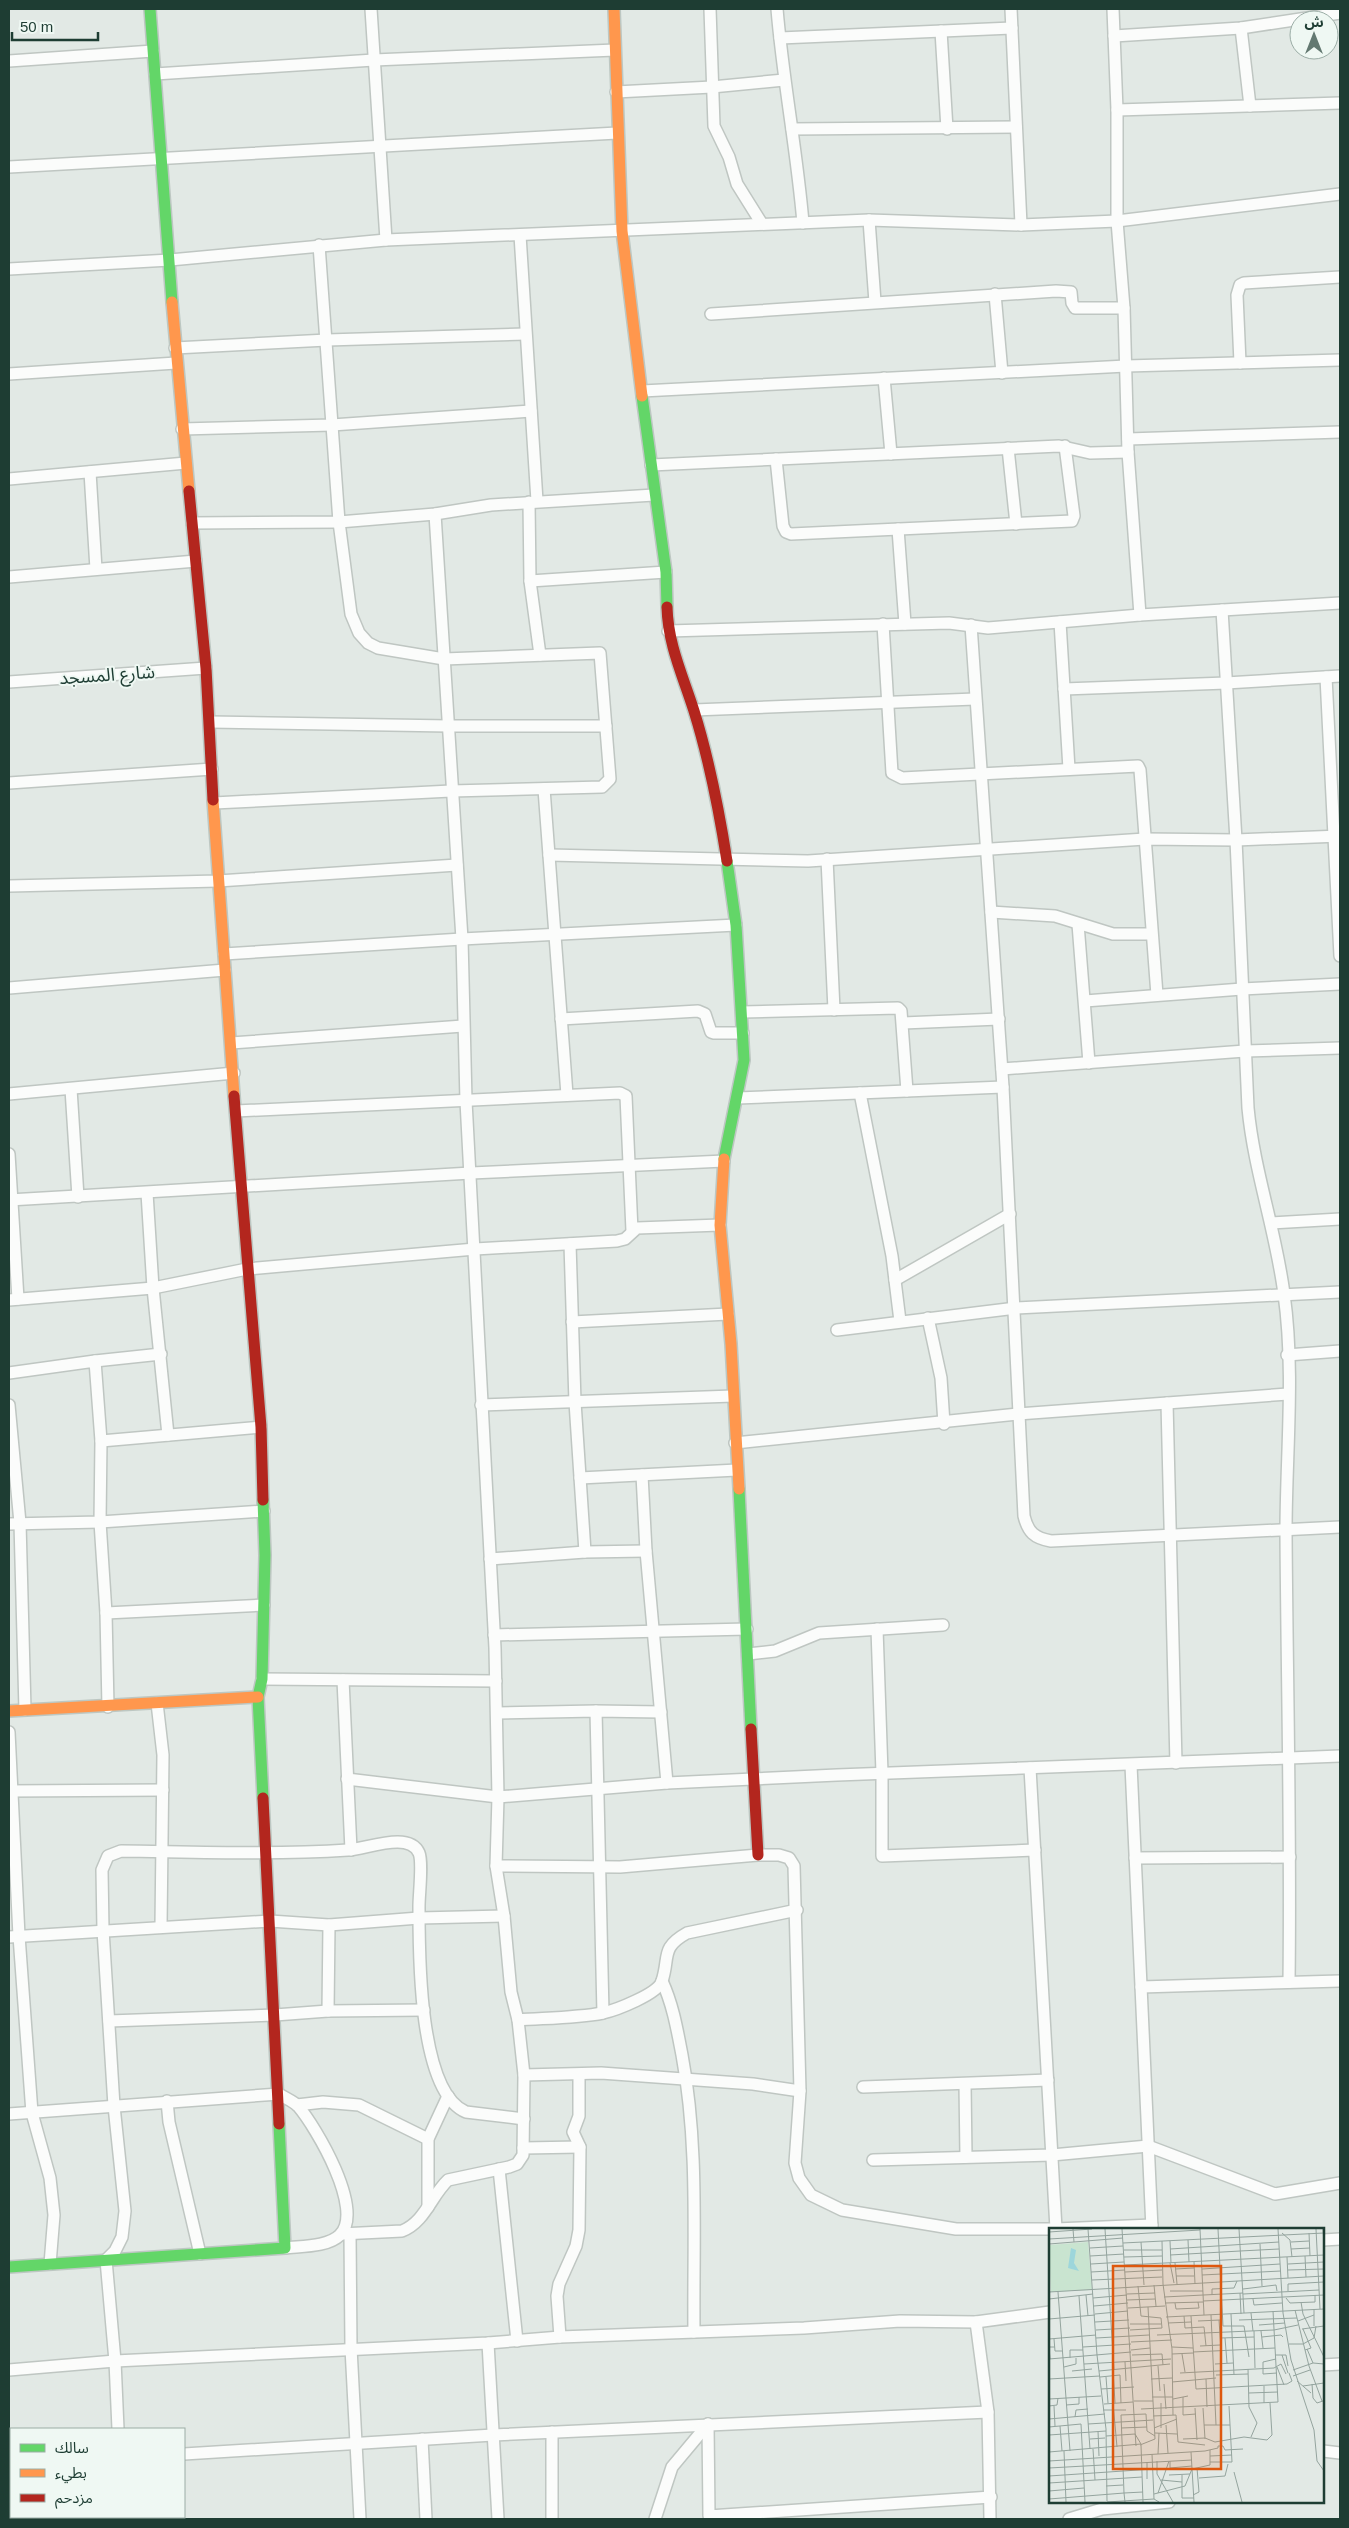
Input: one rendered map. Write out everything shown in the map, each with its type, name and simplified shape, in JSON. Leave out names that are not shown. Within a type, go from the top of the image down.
[{"type":"street","points":[[150,9],[170,260],[176,363],[206,668],[218,881],[234,1073],[247,1269],[261,1427],[264,1510],[264,1605],[262,1679],[258,1697],[279,2094],[285,2248]]},
{"type":"street","points":[[371,9],[386,240]]},
{"type":"street","points":[[614,9],[622,231],[654,495],[666,572],[668,632],[682,680],[694,710],[719,808],[736,926],[744,1060],[724,1161],[720,1224],[733,1396],[758,1855]]},
{"type":"street","points":[[710,9],[714,126],[729,156],[737,184],[762,224]]},
{"type":"street","points":[[778,9],[784,80],[798,165],[803,223]]},
{"type":"street","points":[[1012,9],[1021,225]]},
{"type":"street","points":[[1113,9],[1117,110],[1117,221],[1124,308],[1128,452],[1140,615]]},
{"type":"street","points":[[1114,36],[1241,28],[1340,13]]},
{"type":"street","points":[[780,38],[1012,28]]},
{"type":"street","points":[[1241,28],[1250,106]]},
{"type":"street","points":[[941,31],[947,129]]},
{"type":"street","points":[[155,74],[374,60],[615,50]]},
{"type":"street","points":[[9,61],[153,51]]},
{"type":"street","points":[[616,92],[712,87],[784,80]]},
{"type":"street","points":[[1117,110],[1340,102]]},
{"type":"street","points":[[792,129],[1016,127]]},
{"type":"street","points":[[9,166],[617,133]]},
{"type":"street","points":[[9,269],[170,260],[386,240],[869,220],[1021,225],[1117,221],[1340,194]]},
{"type":"street","points":[[869,220],[875,302]]},
{"type":"street","points":[[520,235],[531,411],[533,502],[530,581],[540,655]]},
{"type":"street","points":[[214,803],[451,791],[544,789],[606,785],[610,779],[600,653],[444,659],[378,648],[368,643],[359,633],[351,614],[339,522],[319,245]]},
{"type":"street","points":[[1240,363],[1237,295],[1240,285],[1244,283],[1340,277]]},
{"type":"street","points":[[711,314],[995,294],[1068,291],[1071,292],[1072,303],[1075,308],[1124,308]]},
{"type":"street","points":[[995,294],[1002,373]]},
{"type":"street","points":[[175,348],[327,340],[525,334]]},
{"type":"street","points":[[642,391],[1126,366],[1340,360]]},
{"type":"street","points":[[9,374],[176,363]]},
{"type":"street","points":[[884,378],[891,454]]},
{"type":"street","points":[[182,429],[332,426],[531,411]]},
{"type":"street","points":[[1128,440],[1340,432]]},
{"type":"street","points":[[651,465],[1065,446],[1090,453],[1128,452]]},
{"type":"street","points":[[776,459],[783,526],[786,532],[791,534],[1016,524],[1074,519],[1065,446]]},
{"type":"street","points":[[1008,448],[1016,524]]},
{"type":"street","points":[[9,479],[186,463]]},
{"type":"street","points":[[90,472],[96,569]]},
{"type":"street","points":[[192,522],[339,522],[435,514],[533,502],[654,495]]},
{"type":"street","points":[[9,2266],[285,2248],[322,2243],[346,2234],[402,2231],[417,2222],[448,2180],[517,2164],[523,2155],[524,2075],[518,2020],[511,1992],[504,1916],[496,1866],[498,1797],[494,1635],[466,1101],[462,939],[451,791],[449,726],[435,514]]},
{"type":"street","points":[[898,529],[904,624]]},
{"type":"street","points":[[9,577],[196,561]]},
{"type":"street","points":[[530,581],[666,572]]},
{"type":"street","points":[[668,632],[961,623],[988,628],[1140,615],[1340,603]]},
{"type":"street","points":[[1222,610],[1236,840],[1250,1129],[1272,1223],[1285,1295],[1288,1394],[1286,1531],[1290,1857],[1289,1982]]},
{"type":"street","points":[[1060,622],[1069,769]]},
{"type":"street","points":[[883,624],[892,773],[896,776],[902,778],[1138,766],[1140,770],[1157,995]]},
{"type":"street","points":[[970,625],[999,1019],[1016,1308],[1018,1414],[1024,1516],[1028,1530],[1039,1539],[1051,1541],[1340,1527]]},
{"type":"street","name":"شارع المسجد","points":[[9,682],[206,668]]},
{"type":"street","points":[[1064,689],[1226,683],[1340,676]]},
{"type":"street","points":[[1326,677],[1337,836],[1340,956]]},
{"type":"street","points":[[694,710],[975,699]]},
{"type":"street","points":[[210,722],[449,726],[606,726]]},
{"type":"street","points":[[9,784],[212,769]]},
{"type":"street","points":[[544,789],[567,1095]]},
{"type":"street","points":[[549,855],[827,859],[1145,839],[1236,840],[1337,836]]},
{"type":"street","points":[[827,859],[834,1010]]},
{"type":"street","points":[[9,886],[218,881],[457,865]]},
{"type":"street","points":[[991,912],[1044,914],[1113,934],[1151,934]]},
{"type":"street","points":[[1078,924],[1089,1063]]},
{"type":"street","points":[[224,954],[462,939],[736,926]]},
{"type":"street","points":[[9,988],[225,970]]},
{"type":"street","points":[[1085,1002],[1242,989],[1340,984]]},
{"type":"street","points":[[742,1012],[898,1008],[901,1011],[903,1023],[907,1091]]},
{"type":"street","points":[[561,1019],[698,1010],[705,1014],[711,1032],[714,1034],[743,1033]]},
{"type":"street","points":[[903,1023],[999,1019]]},
{"type":"street","points":[[231,1043],[463,1026]]},
{"type":"street","points":[[1002,1069],[1245,1050],[1340,1048]]},
{"type":"street","points":[[9,1094],[234,1073]]},
{"type":"street","points":[[738,1098],[1003,1087]]},
{"type":"street","points":[[71,1089],[78,1197]]},
{"type":"street","points":[[236,1111],[620,1093],[626,1096],[632,1231]]},
{"type":"street","points":[[860,1093],[889,1240],[900,1321]]},
{"type":"street","points":[[9,1154],[13,1299],[153,1288],[247,1269],[475,1249],[622,1240],[637,1228],[720,1224]]},
{"type":"street","points":[[10,1200],[147,1193],[241,1185],[724,1161]]},
{"type":"street","points":[[147,1193],[153,1288],[168,1435]]},
{"type":"street","points":[[895,1280],[1010,1214]]},
{"type":"street","points":[[1272,1223],[1340,1219]]},
{"type":"street","points":[[570,1244],[575,1402],[585,1552]]},
{"type":"street","points":[[837,1330],[1016,1308],[1340,1292]]},
{"type":"street","points":[[572,1322],[728,1314]]},
{"type":"street","points":[[928,1318],[941,1378],[944,1424]]},
{"type":"street","points":[[1287,1355],[1340,1351]]},
{"type":"street","points":[[9,1373],[161,1354]]},
{"type":"street","points":[[95,1361],[101,1441],[100,1522],[106,1612],[108,1707]]},
{"type":"street","points":[[735,1444],[944,1424],[1018,1414],[1288,1394]]},
{"type":"street","points":[[482,1405],[733,1396]]},
{"type":"street","points":[[1166,1403],[1176,1763]]},
{"type":"street","points":[[9,1405],[25,1710]]},
{"type":"street","points":[[101,1441],[261,1427]]},
{"type":"street","points":[[580,1478],[737,1470]]},
{"type":"street","points":[[642,1475],[646,1551],[667,1783]]},
{"type":"street","points":[[15,1524],[100,1522],[264,1510]]},
{"type":"street","points":[[490,1559],[585,1552],[646,1551]]},
{"type":"street","points":[[106,1612],[264,1605]]},
{"type":"street","points":[[748,1654],[775,1651],[819,1633],[942,1625]]},
{"type":"street","points":[[494,1635],[747,1629]]},
{"type":"street","points":[[877,1629],[882,1773],[882,1856],[1034,1850]]},
{"type":"street","points":[[262,1679],[496,1681]]},
{"type":"street","points":[[343,1680],[351,1850]]},
{"type":"street","points":[[9,1711],[108,1707],[258,1697]]},
{"type":"street","points":[[157,1703],[163,1755],[160,1851],[161,1926]]},
{"type":"street","points":[[497,1713],[596,1710],[661,1712]]},
{"type":"street","points":[[596,1710],[604,2013]]},
{"type":"street","points":[[9,1732],[14,1936],[32,2112],[46,2161],[52,2192],[54,2231],[50,2264]]},
{"type":"street","points":[[347,1779],[498,1797],[667,1783],[882,1773],[1289,1760],[1340,1756]]},
{"type":"street","points":[[1104,2228],[1152,2227],[1131,1765]]},
{"type":"street","points":[[1030,1768],[1055,2228]]},
{"type":"street","points":[[11,1791],[163,1790]]},
{"type":"street","points":[[106,2260],[116,2251],[125,2223],[124,2187],[114,2106],[103,1930],[103,1862],[108,1856],[121,1851],[266,1854],[351,1850],[402,1841],[412,1845],[419,1854],[419,1918],[424,2010],[431,2059],[448,2096],[458,2108],[466,2112],[524,2119]]},
{"type":"street","points":[[496,1866],[600,1866],[620,1868],[758,1855],[779,1854],[789,1858],[794,1866],[797,1910],[800,2091],[795,2163],[799,2178],[811,2195],[842,2210],[956,2229],[1049,2229]]},
{"type":"street","points":[[1135,1858],[1290,1857]]},
{"type":"street","points":[[694,2332],[695,2182],[686,2079],[671,2002],[662,1981],[666,1955],[673,1941],[686,1933],[797,1910]]},
{"type":"street","points":[[14,1936],[270,1921],[329,1925],[419,1918],[504,1916]]},
{"type":"street","points":[[328,2011],[329,1925]]},
{"type":"street","points":[[518,2020],[604,2013],[648,1995],[662,1981]]},
{"type":"street","points":[[1141,1987],[1340,1981]]},
{"type":"street","points":[[109,2021],[274,2015],[328,2011],[424,2010]]},
{"type":"street","points":[[524,2075],[601,2073],[752,2084],[800,2091]]},
{"type":"street","points":[[560,2337],[557,2296],[559,2284],[576,2246],[579,2230],[580,2147],[573,2132],[579,2116],[579,2075]]},
{"type":"street","points":[[863,2088],[1048,2080]]},
{"type":"street","points":[[965,2084],[966,2157]]},
{"type":"street","points":[[9,2114],[167,2101],[237,2099],[279,2094],[297,2105],[333,2165],[341,2184],[348,2216],[346,2234],[360,2519]]},
{"type":"street","points":[[428,2207],[428,2139],[448,2096]]},
{"type":"street","points":[[167,2101],[169,2122],[200,2254]]},
{"type":"street","points":[[297,2105],[330,2102],[359,2105],[428,2139]]},
{"type":"street","points":[[873,2160],[1052,2155],[1148,2146],[1275,2194],[1340,2182]]},
{"type":"street","points":[[523,2148],[580,2147]]},
{"type":"street","points":[[499,2169],[517,2340]]},
{"type":"street","points":[[1324,2240],[1340,2240]]},
{"type":"street","points":[[106,2260],[115,2361],[118,2428]]},
{"type":"street","points":[[9,2370],[115,2361],[352,2348],[488,2343],[560,2337],[900,2321],[976,2322],[1049,2312]]},
{"type":"street","points":[[976,2322],[988,2412],[990,2519]]},
{"type":"street","points":[[488,2343],[498,2519]]},
{"type":"street","points":[[1324,2365],[1340,2364]]},
{"type":"street","points":[[185,2454],[493,2435],[988,2412]]},
{"type":"street","points":[[708,2424],[709,2518],[991,2498]]},
{"type":"street","points":[[655,2519],[672,2467],[708,2424]]},
{"type":"street","points":[[552,2432],[552,2519]]},
{"type":"street","points":[[422,2440],[426,2519]]},
{"type":"street","points":[[1324,2451],[1340,2453]]},
{"type":"street","points":[[1069,2519],[1102,2509],[1159,2503]]},
{"type":"traffic: fast","points":[[150,9],[172,302]]},
{"type":"traffic: fast","points":[[642,396],[666,572],[667,607]]},
{"type":"traffic: fast","points":[[724,1159],[744,1060],[736,925],[727,861]]},
{"type":"traffic: fast","points":[[739,1489],[751,1729]]},
{"type":"traffic: fast","points":[[263,1500],[265,1555],[262,1679],[258,1697],[263,1798]]},
{"type":"traffic: fast","points":[[9,2267],[285,2248],[279,2124]]},
{"type":"traffic: slow","points":[[614,9],[622,231],[642,396]]},
{"type":"traffic: slow","points":[[172,302],[189,491]]},
{"type":"traffic: slow","points":[[213,800],[234,1096]]},
{"type":"traffic: slow","points":[[724,1159],[720,1225],[731,1344],[739,1489]]},
{"type":"traffic: slow","points":[[9,1711],[258,1697]]},
{"type":"traffic: jam","points":[[189,491],[206,668],[213,800]]},
{"type":"traffic: jam","points":[[667,607],[673,647],[694,711],[709,766],[727,861]]},
{"type":"traffic: jam","points":[[234,1096],[261,1427],[263,1500]]},
{"type":"traffic: jam","points":[[751,1729],[758,1855]]},
{"type":"traffic: jam","points":[[263,1798],[279,2124]]}]
